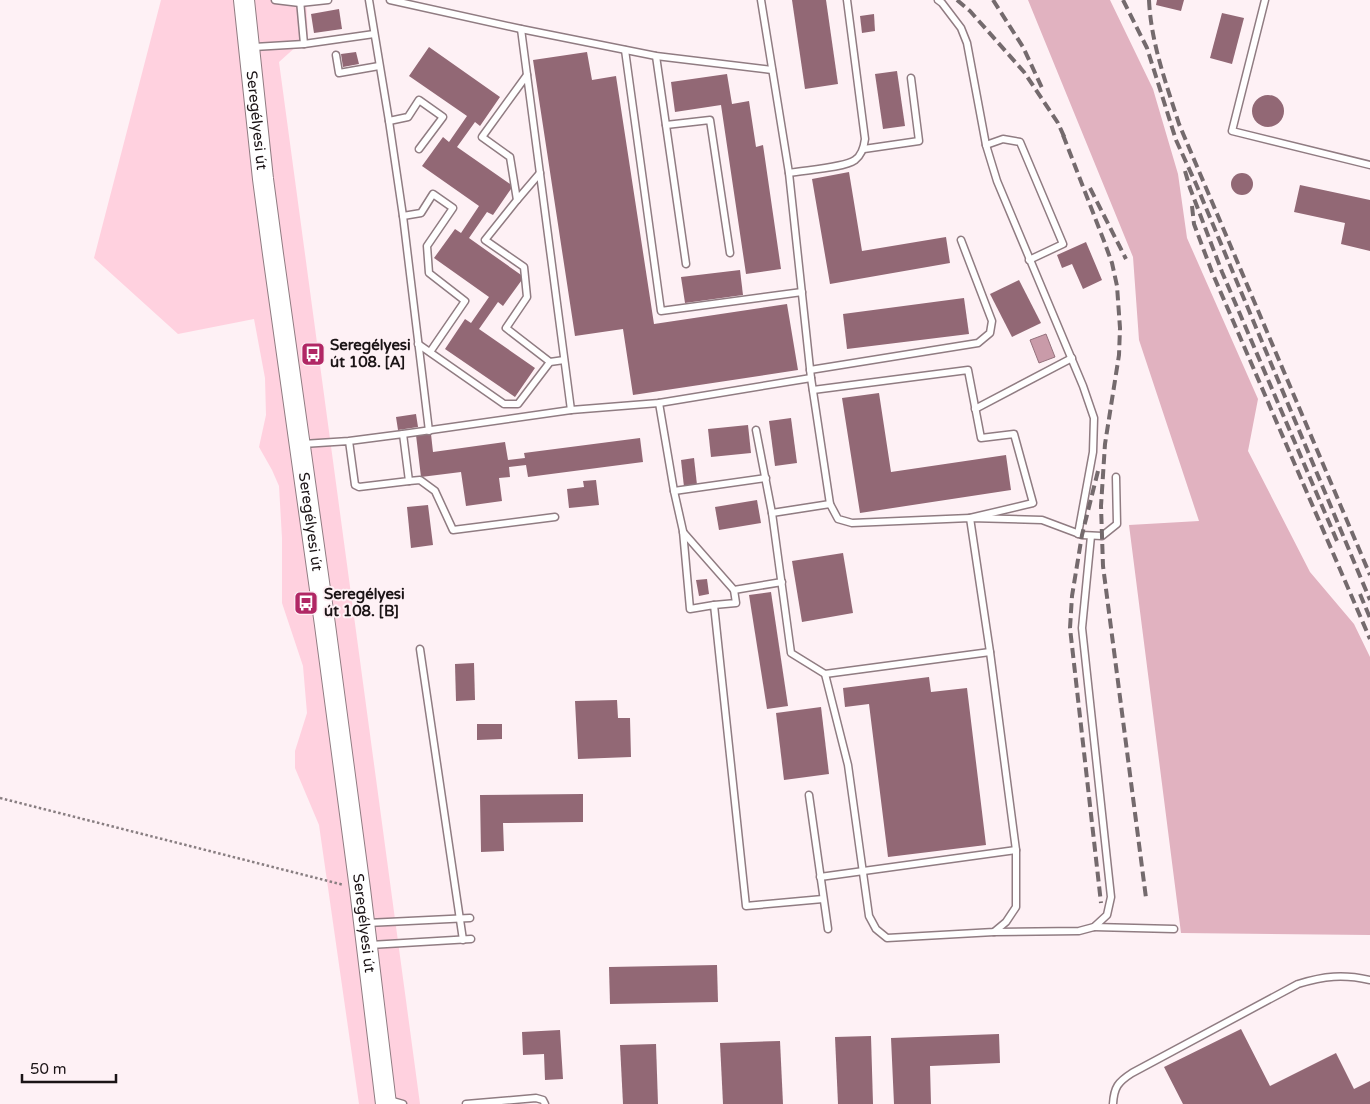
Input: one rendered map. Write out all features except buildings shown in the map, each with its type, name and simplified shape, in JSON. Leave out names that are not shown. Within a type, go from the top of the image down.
[{"type":"main road","name":"Seregélyesi út","points":[[244,0],[266,198],[324,616],[366,945],[392,1102]]},
{"type":"lane","points":[[275,0],[300,2],[328,0]]},
{"type":"lane","points":[[369,0],[403,216],[429,431]]},
{"type":"lane","points":[[390,0],[656,56],[772,70]]},
{"type":"lane","points":[[761,0],[789,172],[811,378],[830,504],[838,519],[852,523],[970,518],[1042,520],[1082,536],[1102,536],[1117,524],[1116,477]]},
{"type":"lane","points":[[789,172],[846,164],[857,159],[864,149],[865,139],[847,0]]},
{"type":"lane","points":[[938,0],[961,28],[967,43],[986,145],[997,181],[1072,358],[1094,418],[1092,452],[1078,534]]},
{"type":"lane","points":[[1265,0],[1232,132],[1370,165]]},
{"type":"lane","points":[[300,2],[304,44]]},
{"type":"lane","points":[[521,29],[571,410]]},
{"type":"lane","points":[[249,48],[304,44],[374,34]]},
{"type":"lane","points":[[625,50],[661,312],[802,292]]},
{"type":"lane","points":[[336,55],[339,73],[380,66]]},
{"type":"lane","points":[[656,56],[686,264]]},
{"type":"lane","points":[[517,200],[510,157],[482,137],[527,75]]},
{"type":"lane","points":[[864,149],[919,141],[911,78]]},
{"type":"lane","points":[[389,121],[408,117],[419,100],[443,117],[419,149]]},
{"type":"lane","points":[[666,125],[710,120],[730,253]]},
{"type":"lane","points":[[986,145],[1003,139],[1020,142],[1063,244],[1029,260]]},
{"type":"lane","points":[[540,173],[485,240],[524,267],[528,297],[506,328],[550,362]]},
{"type":"lane","points":[[403,216],[421,213],[433,194],[453,208],[427,246],[429,274],[466,301],[430,352]]},
{"type":"lane","points":[[810,370],[978,342],[990,333],[992,321],[961,240]]},
{"type":"lane","points":[[418,344],[504,404],[518,404],[550,362],[564,360]]},
{"type":"lane","points":[[975,409],[1072,358]]},
{"type":"lane","points":[[813,390],[968,370],[981,438],[1014,434],[1033,503],[970,518]]},
{"type":"lane","points":[[299,445],[348,442],[571,410],[660,403],[811,378]]},
{"type":"lane","points":[[660,403],[682,531],[690,609],[736,603],[734,590],[682,531]]},
{"type":"lane","points":[[756,430],[772,513],[791,653],[825,674],[990,652]]},
{"type":"lane","points":[[403,434],[409,482]]},
{"type":"lane","points":[[348,442],[355,485],[360,487],[420,480],[435,492],[453,530],[554,516]]},
{"type":"lane","points":[[674,491],[766,478]]},
{"type":"lane","points":[[772,513],[830,504]]},
{"type":"lane","points":[[970,518],[1016,850],[1016,908],[1006,922],[994,932]]},
{"type":"lane","points":[[1091,536],[1082,628],[1110,898],[1108,915],[1094,927]]},
{"type":"lane","points":[[734,590],[782,582]]},
{"type":"lane","points":[[714,606],[746,906],[823,899]]},
{"type":"lane","points":[[420,649],[464,940]]},
{"type":"lane","points":[[825,674],[848,764],[869,916],[876,930],[887,938],[994,932],[1079,931],[1094,927],[1174,929]]},
{"type":"lane","points":[[809,795],[828,929]]},
{"type":"lane","points":[[820,877],[1016,850]]},
{"type":"lane","points":[[364,924],[470,918]]},
{"type":"lane","points":[[366,945],[471,939]]},
{"type":"lane","points":[[1114,1104],[1114,1092],[1120,1081],[1132,1072],[1298,984],[1340,975],[1370,980]]},
{"type":"lane","points":[[466,1104],[536,1098],[543,1100],[545,1104]]},
{"type":"path","points":[[0,798],[360,889]]},
{"type":"shaded area","points":[[161,0],[306,0],[308,36],[279,62],[420,1104],[359,1104],[319,825],[295,768],[295,751],[307,713],[303,666],[282,603],[282,538],[279,486],[259,447],[266,415],[265,378],[254,319],[178,334],[94,258]]},
{"type":"shaded area","points":[[1028,0],[1110,0],[1153,89],[1178,174],[1187,238],[1258,399],[1248,451],[1310,572],[1354,624],[1370,657],[1370,935],[1181,933],[1129,525],[1199,521],[1139,340],[1133,257]]},
{"type":"shaded area","points":[[1046,334],[1055,357],[1039,363],[1030,340]]},
{"type":"railway","points":[[957,0],[970,11],[1024,72],[1058,123],[1066,141]]},
{"type":"railway","points":[[993,0],[1023,47],[1043,90]]},
{"type":"railway","points":[[1123,0],[1147,48],[1176,140],[1370,600]]},
{"type":"railway","points":[[1149,0],[1156,47],[1179,124],[1370,575]]},
{"type":"railway","points":[[1063,135],[1112,263],[1117,286],[1120,328],[1119,355],[1105,444],[1101,506],[1103,566],[1146,898]]},
{"type":"railway","points":[[1185,171],[1222,272],[1337,541]]},
{"type":"railway","points":[[1090,188],[1126,259]]},
{"type":"railway","points":[[1192,206],[1194,224],[1212,272],[1370,639]]},
{"type":"railway","points":[[1098,471],[1082,535],[1072,596],[1070,628],[1101,903]]},
{"type":"railway","points":[[1360,594],[1370,618]]},
{"type":"place","name":"Seregélyesi út 108. [A]","points":[[313,354]]},
{"type":"place","name":"Seregélyesi út 108. [B]","points":[[306,603]]}]
